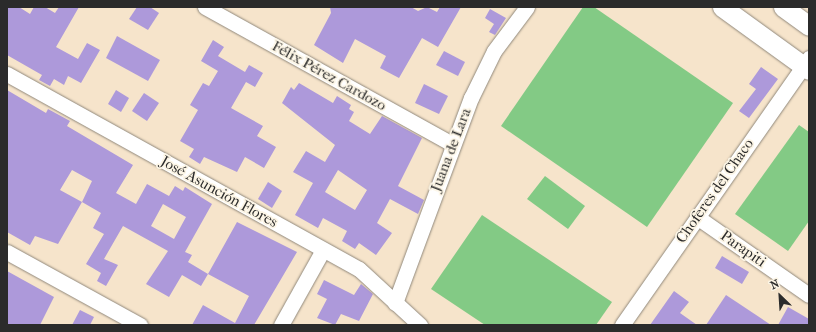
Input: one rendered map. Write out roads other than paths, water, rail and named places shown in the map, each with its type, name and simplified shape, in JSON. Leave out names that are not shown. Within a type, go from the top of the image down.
[{"type":"main road","points":[[722,7],[807,65]]},
{"type":"main road","points":[[783,7],[809,26]]},
{"type":"street","name":"Félix Pérez Cardozo","points":[[205,7],[452,144]]},
{"type":"street","name":"Juana de Lara","points":[[395,303],[452,144],[494,51],[526,7]]},
{"type":"street","name":"Choferes del Chaco","points":[[622,325],[697,217],[807,65]]},
{"type":"street","name":"José Asunción Flores","points":[[7,74],[358,270],[420,325]]},
{"type":"street","name":"Parapiti","points":[[697,217],[809,295]]},
{"type":"street","points":[[281,325],[323,250]]},
{"type":"street","points":[[7,252],[140,325]]}]
